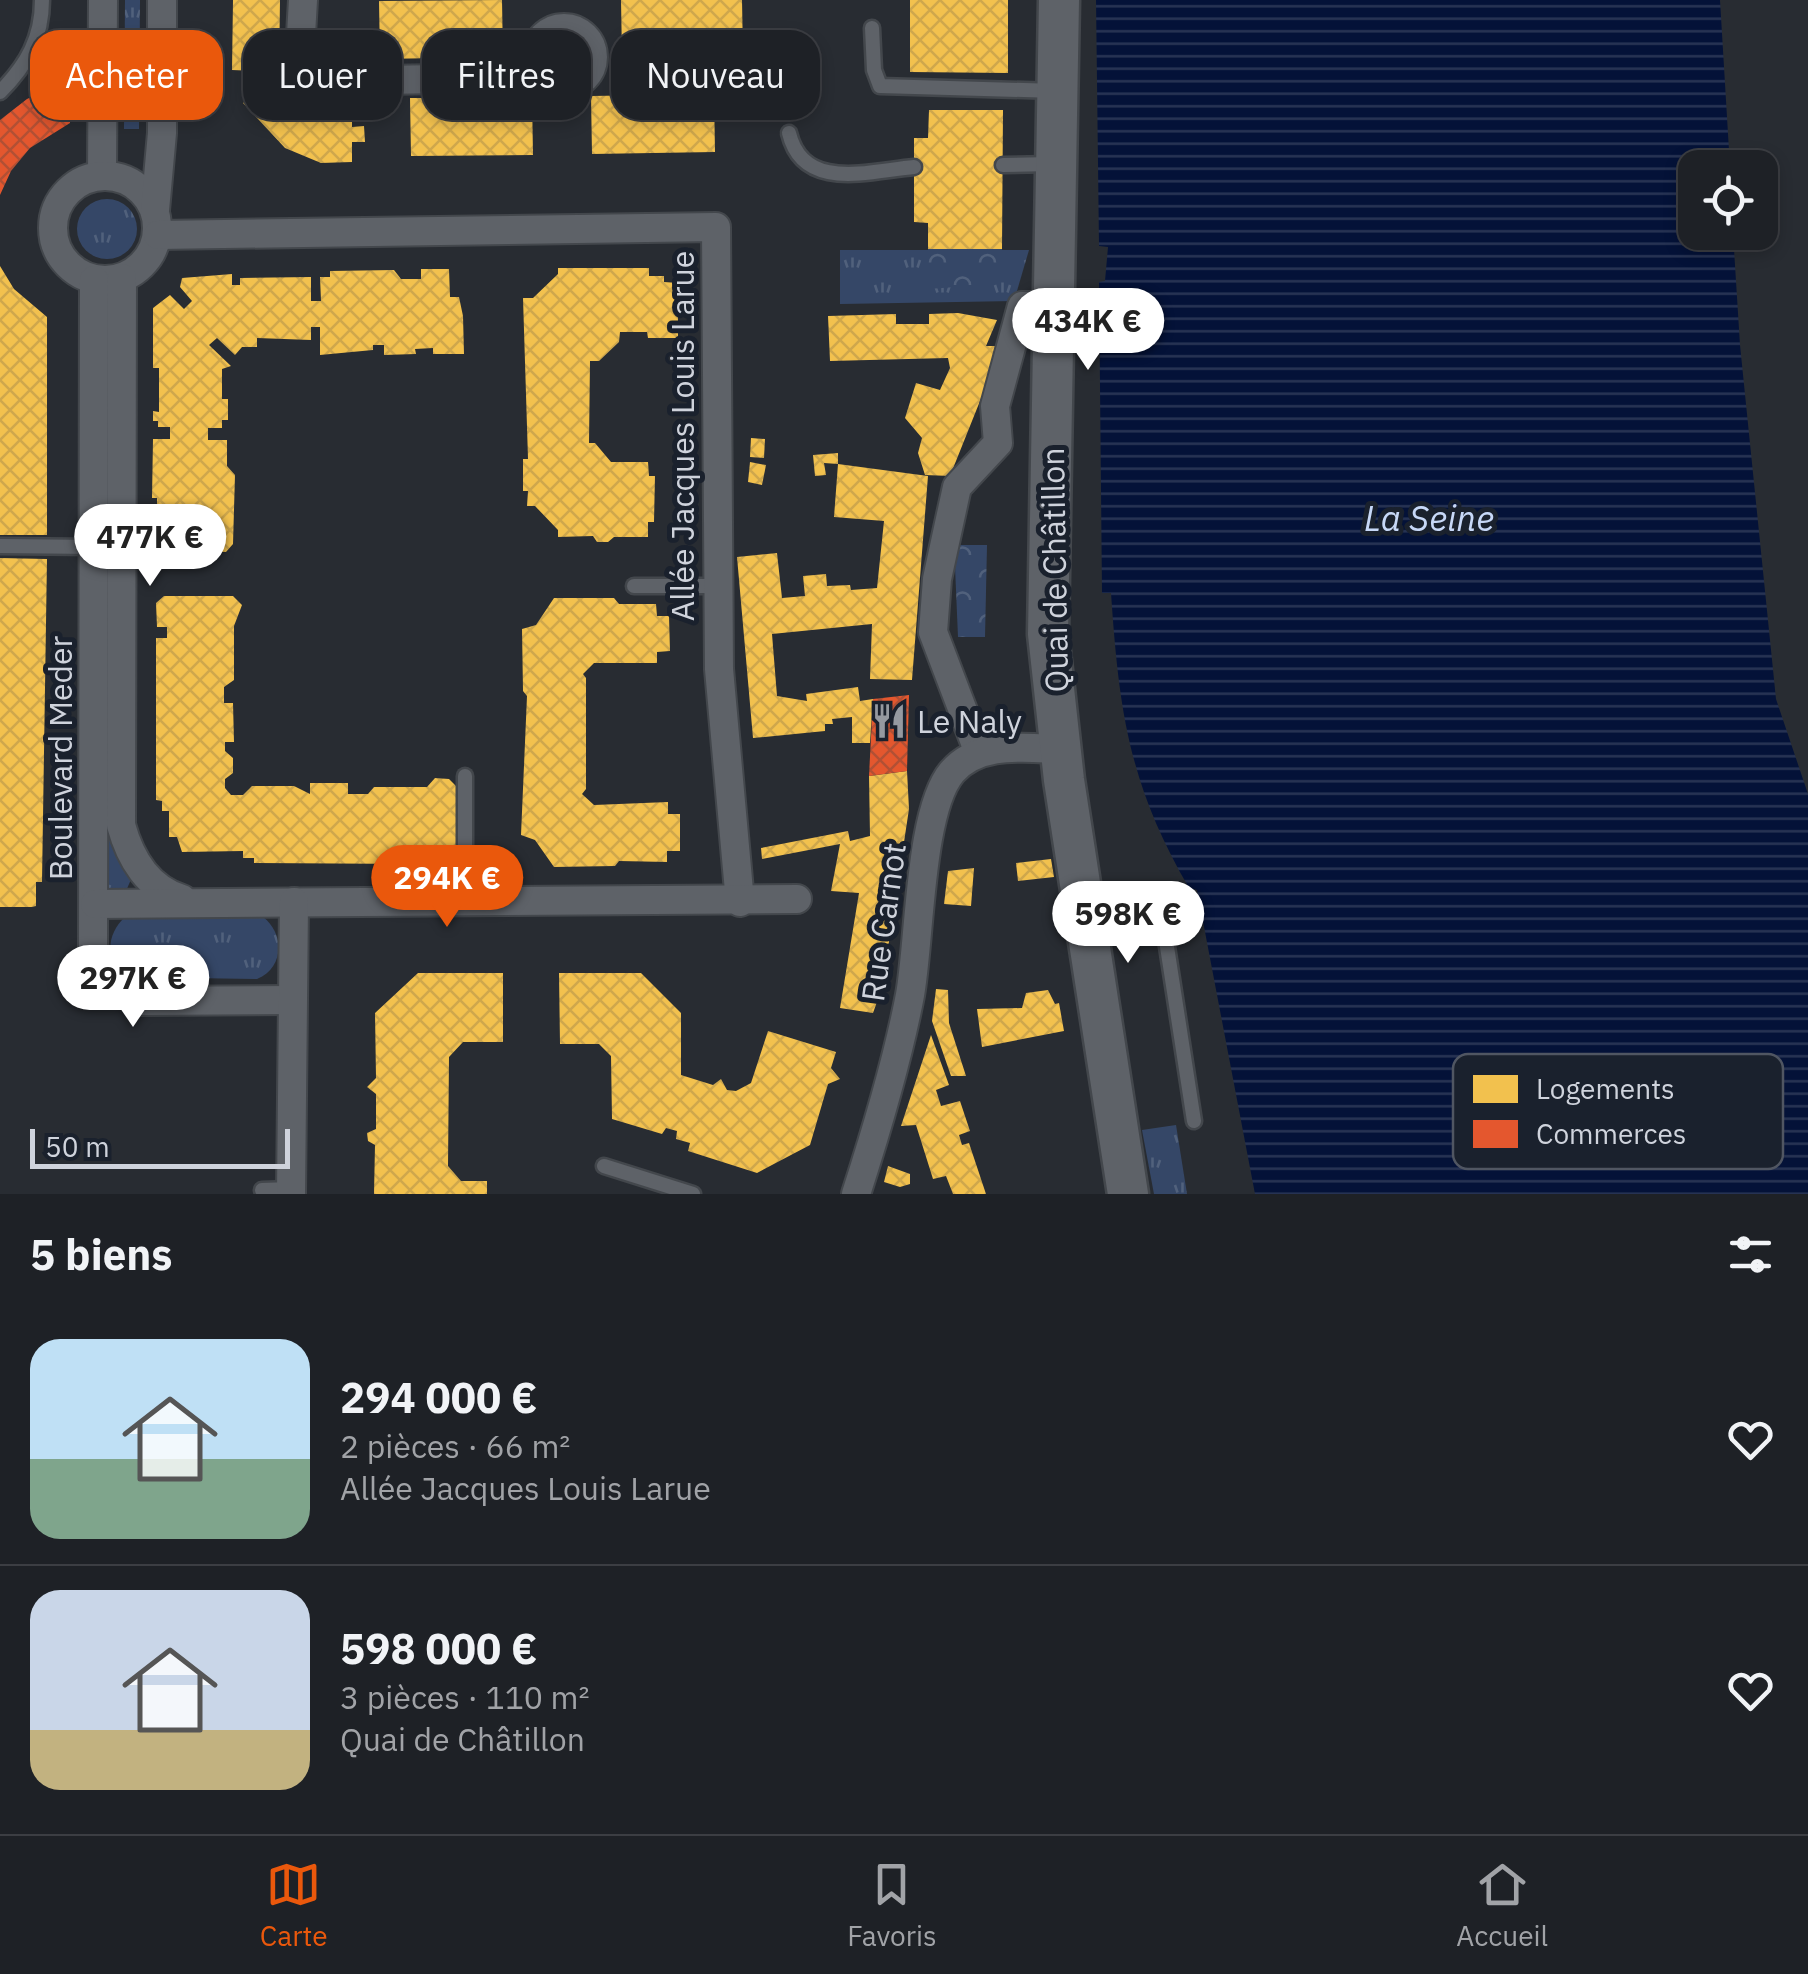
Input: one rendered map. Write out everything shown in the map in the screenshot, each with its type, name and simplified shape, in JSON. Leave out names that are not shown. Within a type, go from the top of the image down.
[{"type":"main road","name":"Quai de Châtillon","points":[[1058,0],[1048,634],[1060,748],[1128,1194]]},
{"type":"street","points":[[102,176],[103,0]]},
{"type":"street","points":[[156,223],[134,184],[102,176],[71,188],[60,201],[52,232],[66,262],[94,280],[122,278],[146,262],[156,223],[162,133],[162,0]]},
{"type":"street","points":[[303,0],[300,52],[327,81],[422,79]]},
{"type":"street","name":"Allée Jacques Louis Larue","points":[[156,223],[716,227],[718,669],[740,902]]},
{"type":"street","points":[[122,278],[121,825],[138,865],[154,886],[194,902]]},
{"type":"street","name":"Boulevard Meder","points":[[94,280],[93,947],[109,986],[121,996],[138,1001],[292,1000]]},
{"type":"street","points":[[1054,306],[1022,306],[995,406],[998,443],[957,487],[937,579],[933,632],[979,752],[1060,748]]},
{"type":"street","name":"Rue Carnot","points":[[856,1194],[908,1007],[934,808],[952,772],[979,752]]},
{"type":"street","points":[[95,904],[797,899]]},
{"type":"street","points":[[291,1192],[294,902]]},
{"type":"lane","points":[[0,92],[38,38],[42,0]]},
{"type":"lane","points":[[872,28],[874,70],[880,86],[1057,91]]},
{"type":"lane","points":[[788,133],[800,160],[817,171],[838,174],[914,167]]},
{"type":"lane","points":[[1002,165],[1056,164]]},
{"type":"lane","points":[[0,546],[96,547]]},
{"type":"lane","points":[[634,586],[718,586]]},
{"type":"lane","points":[[465,776],[465,902]]},
{"type":"lane","points":[[1082,900],[1141,899],[1161,908],[1194,1121]]},
{"type":"lane","points":[[604,1166],[693,1194]]},
{"type":"lane","points":[[262,1190],[291,1192]]},
{"type":"green space","points":[[125,0],[140,0],[140,30],[125,30]]},
{"type":"green space","points":[[124,120],[139,120],[139,129],[124,129]]},
{"type":"green space","points":[[107,199],[128,208],[137,229],[128,250],[107,259],[86,250],[77,229],[86,208]]},
{"type":"green space","points":[[928,249],[1002,249],[998,284],[928,289]]},
{"type":"green space","points":[[840,250],[1029,250],[1014,301],[840,304]]},
{"type":"green space","points":[[959,545],[987,545],[985,637],[958,637],[955,566]]},
{"type":"green space","points":[[103,818],[111,818],[132,877],[126,891],[105,888]]},
{"type":"green space","points":[[125,917],[263,917],[278,941],[277,959],[257,979],[125,977],[114,963],[110,947],[114,931]]},
{"type":"green space","points":[[1176,1125],[1187,1194],[1154,1194],[1142,1130]]},
{"type":"water","name":"La Seine","points":[[1096,0],[1720,0],[1729,150],[1678,150],[1678,250],[1734,250],[1776,699],[1808,794],[1808,1194],[1255,1194],[1197,890],[1189,888],[1169,851],[1140,780],[1123,711],[1111,593],[1102,593],[1099,282],[1105,281],[1108,247],[1099,246]]},
{"type":"building: Logements","points":[[233,0],[280,0],[280,30],[243,30],[243,70],[232,70]]},
{"type":"building: Logements","points":[[502,0],[503,30],[422,30],[422,58],[402,59],[402,30],[380,30],[379,1]]},
{"type":"building: Logements","points":[[621,0],[742,0],[743,30],[622,30]]},
{"type":"building: Logements","points":[[910,0],[1008,0],[1008,73],[910,72]]},
{"type":"building: Logements","points":[[591,96],[611,96],[611,120],[714,120],[715,152],[592,154]]},
{"type":"building: Logements","points":[[410,98],[422,98],[422,120],[532,120],[533,155],[411,156]]},
{"type":"building: Logements","points":[[929,110],[1003,110],[1002,249],[928,249],[928,223],[914,222],[914,138],[928,138]]},
{"type":"building: Logements","points":[[259,120],[352,120],[352,127],[364,126],[365,142],[352,142],[352,162],[321,163],[285,148]]},
{"type":"building: Logements","points":[[0,266],[14,289],[47,317],[47,535],[0,535]]},
{"type":"building: Logements","points":[[558,268],[649,268],[649,276],[664,276],[664,282],[678,283],[678,338],[648,338],[647,332],[620,332],[619,342],[599,361],[590,361],[589,443],[595,443],[611,462],[648,462],[649,476],[655,476],[654,522],[648,522],[648,537],[614,537],[608,542],[597,542],[593,536],[558,537],[558,530],[535,506],[527,506],[528,491],[523,491],[523,459],[528,459],[523,298],[533,298],[558,274]]},
{"type":"building: Logements","points":[[421,269],[449,269],[450,297],[459,297],[463,316],[464,354],[433,354],[433,348],[415,349],[416,354],[384,355],[384,345],[373,345],[373,350],[320,355],[320,327],[311,327],[311,340],[257,338],[257,347],[242,347],[235,355],[217,338],[209,345],[231,366],[222,369],[222,399],[228,399],[228,420],[222,420],[222,428],[208,428],[208,440],[227,440],[227,466],[235,475],[233,544],[226,552],[152,548],[152,517],[157,517],[157,498],[152,498],[153,439],[170,439],[170,427],[158,427],[158,421],[153,421],[153,411],[159,412],[159,368],[153,368],[153,308],[170,295],[184,309],[192,301],[180,287],[182,278],[232,274],[232,285],[240,285],[240,278],[311,277],[311,301],[321,301],[320,277],[330,277],[330,271],[394,270],[401,279],[421,279]]},
{"type":"building: Logements","points":[[958,313],[997,320],[986,346],[1002,346],[950,476],[925,475],[918,453],[922,438],[905,418],[916,383],[940,390],[950,368],[948,358],[830,361],[828,316],[896,314],[896,324],[929,324],[929,314]]},
{"type":"building: Logements","points":[[751,438],[765,439],[764,458],[750,457]]},
{"type":"building: Logements","points":[[838,453],[838,464],[824,463],[826,475],[815,476],[813,455]]},
{"type":"building: Logements","points":[[750,462],[766,465],[762,485],[748,482]]},
{"type":"building: Logements","points":[[838,464],[928,476],[912,680],[870,679],[872,624],[772,634],[777,696],[807,701],[806,694],[858,687],[860,701],[873,699],[870,743],[852,743],[852,717],[832,719],[833,724],[825,724],[825,731],[753,738],[737,557],[777,553],[782,598],[805,596],[803,576],[826,574],[827,586],[850,585],[851,590],[877,588],[884,521],[834,517]]},
{"type":"building: Logements","points":[[0,558],[47,559],[42,882],[36,882],[36,906],[32,907],[0,907]]},
{"type":"building: Logements","points":[[164,596],[233,596],[242,605],[234,626],[234,680],[224,687],[224,703],[233,703],[234,742],[225,742],[225,751],[233,758],[233,773],[225,779],[225,788],[231,795],[243,795],[252,786],[294,786],[310,794],[310,783],[348,783],[348,794],[368,794],[374,787],[427,787],[435,778],[449,779],[457,787],[458,857],[449,865],[425,865],[425,853],[415,853],[415,864],[254,863],[254,858],[243,858],[243,851],[182,852],[177,837],[169,837],[169,811],[162,811],[162,801],[156,800],[156,638],[167,638],[167,627],[157,627],[156,603]]},
{"type":"building: Logements","points":[[554,598],[614,598],[619,604],[656,604],[657,616],[669,616],[670,651],[657,652],[657,663],[594,663],[583,674],[586,789],[582,794],[594,805],[668,802],[668,814],[680,814],[680,851],[667,851],[667,862],[619,861],[615,866],[554,867],[535,840],[521,835],[527,696],[523,691],[522,629],[536,625]]},
{"type":"building: Logements","points":[[907,771],[909,809],[882,988],[873,1013],[840,1008],[859,893],[831,891],[840,844],[762,859],[761,848],[848,831],[850,841],[870,836],[869,776]]},
{"type":"building: Logements","points":[[1051,859],[1054,877],[1018,881],[1016,863]]},
{"type":"building: Logements","points":[[974,868],[971,906],[944,904],[948,871]]},
{"type":"building: Logements","points":[[418,973],[503,973],[503,1042],[463,1042],[449,1057],[448,1166],[461,1181],[487,1181],[487,1194],[374,1194],[375,1145],[368,1141],[367,1133],[376,1129],[376,1094],[367,1087],[376,1078],[375,1013]]},
{"type":"building: Logements","points":[[559,973],[641,973],[681,1013],[681,1075],[713,1085],[721,1079],[727,1090],[736,1091],[751,1083],[768,1031],[836,1052],[831,1068],[840,1079],[828,1084],[810,1145],[757,1173],[688,1151],[690,1143],[676,1139],[677,1131],[666,1128],[662,1134],[612,1119],[611,1056],[599,1044],[560,1044]]},
{"type":"building: Logements","points":[[936,989],[948,990],[949,1023],[966,1076],[951,1076],[932,1021]]},
{"type":"building: Logements","points":[[1048,990],[1055,1004],[1059,1003],[1064,1031],[982,1047],[977,1009],[1022,1008],[1026,993]]},
{"type":"building: Logements","points":[[931,1035],[949,1085],[936,1090],[941,1106],[960,1101],[970,1131],[959,1135],[962,1145],[969,1143],[986,1194],[953,1194],[946,1176],[933,1179],[916,1125],[901,1126]]},
{"type":"building: Logements","points":[[888,1166],[910,1174],[910,1184],[900,1187],[884,1182]]},
{"type":"building: Commerces","points":[[30,98],[30,120],[70,123],[30,148],[11,171],[0,195],[0,120]]},
{"type":"building: Commerces","points":[[909,695],[907,771],[869,776],[873,699]]},
{"type":"place","name":"Le Naly","points":[[889,721]]}]
